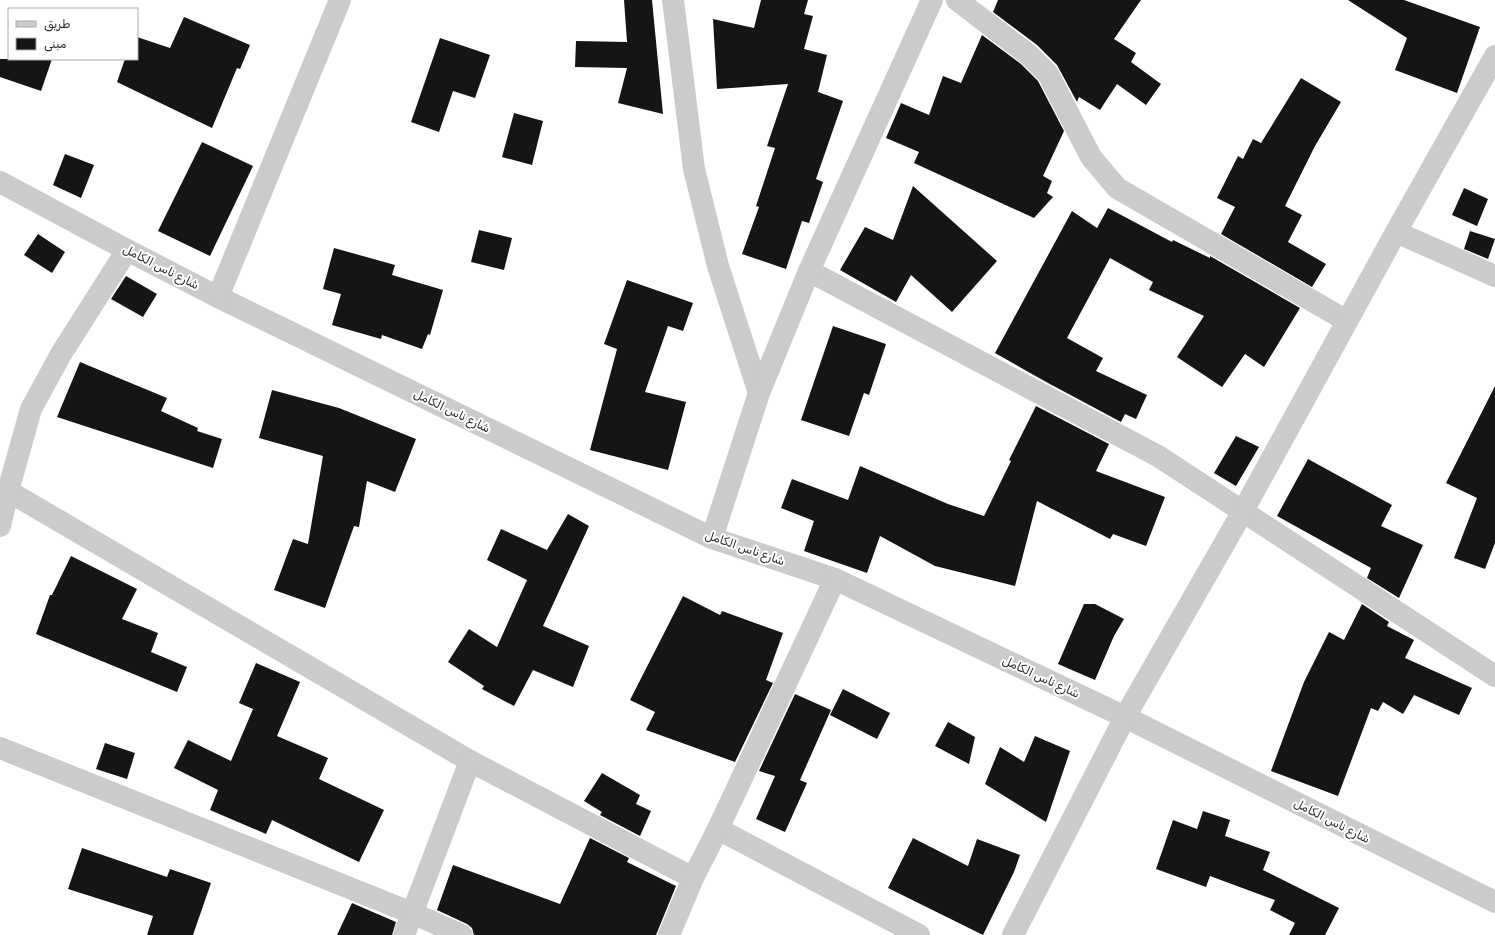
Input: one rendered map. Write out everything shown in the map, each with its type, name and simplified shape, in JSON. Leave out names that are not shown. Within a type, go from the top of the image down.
[{"type":"street","points":[[218,297],[340,0]]},
{"type":"street","points":[[673,0],[694,169],[718,266],[759,393]]},
{"type":"street","points":[[712,538],[759,393],[809,272],[932,0]]},
{"type":"street","points":[[958,0],[1029,55],[1048,74],[1091,157],[1117,188],[1347,321]]},
{"type":"street","points":[[1013,935],[1125,717],[1243,511],[1396,232],[1495,56]]},
{"type":"street","name":"شارع ناس الكامل","points":[[0,182],[218,297],[712,538],[835,578],[1125,717],[1495,902]]},
{"type":"street","points":[[1396,232],[1495,276]]},
{"type":"street","points":[[0,526],[8,491],[31,410],[61,354],[127,250]]},
{"type":"street","points":[[809,272],[1158,456],[1495,676]]},
{"type":"street","points":[[8,491],[470,761],[693,878]]},
{"type":"street","points":[[669,935],[693,878],[718,829],[835,578]]},
{"type":"street","points":[[0,748],[412,913],[462,935]]},
{"type":"street","points":[[404,935],[470,761]]},
{"type":"street","points":[[718,829],[919,935]]},
{"type":"building","points":[[624,0],[652,0],[663,114],[618,103],[627,68],[575,67],[576,41],[627,42]]},
{"type":"building","points":[[761,0],[808,0],[804,14],[813,16],[804,49],[827,55],[818,92],[843,101],[816,179],[823,182],[809,223],[802,221],[786,269],[742,254],[759,207],[756,206],[775,148],[767,146],[788,84],[717,89],[713,19],[754,28]]},
{"type":"building","points":[[998,0],[1141,0],[1114,39],[1136,53],[1131,62],[1161,84],[1146,105],[1117,84],[1100,110],[1079,97],[1077,102],[1057,65],[1037,45],[993,12]]},
{"type":"building","points":[[1348,0],[1404,0],[1480,27],[1457,93],[1395,70],[1407,38]]},
{"type":"building","points":[[184,17],[250,45],[240,69],[237,68],[212,128],[117,82],[125,60],[138,60],[138,37],[170,48]]},
{"type":"building","points":[[982,35],[1021,64],[1038,81],[1064,131],[1043,176],[1052,181],[1047,193],[1053,197],[1034,218],[914,163],[919,152],[886,138],[901,103],[929,115],[943,76],[961,83]]},
{"type":"building","points":[[440,38],[490,55],[475,98],[453,91],[439,132],[411,122]]},
{"type":"building","points":[[0,59],[52,60],[41,91],[0,77]]},
{"type":"building","points":[[1301,78],[1341,102],[1315,146],[1285,206],[1302,215],[1288,242],[1326,264],[1312,287],[1221,234],[1235,207],[1217,198],[1238,156],[1243,159],[1253,139],[1261,143]]},
{"type":"building","points":[[514,113],[543,121],[532,165],[502,157]]},
{"type":"building","points":[[202,142],[253,166],[210,256],[158,231]]},
{"type":"building","points":[[65,154],[94,165],[81,198],[53,185]]},
{"type":"building","points":[[913,186],[997,261],[952,312],[911,275],[896,302],[840,270],[865,227],[893,240]]},
{"type":"building","points":[[1464,188],[1488,199],[1477,226],[1452,215]]},
{"type":"building","points":[[1108,208],[1172,242],[1173,240],[1210,258],[1210,256],[1300,308],[1264,367],[1245,354],[1222,387],[1177,357],[1204,316],[1149,290],[1153,282],[1110,258],[1067,338],[1103,358],[1096,371],[1147,395],[1136,419],[1125,414],[1121,422],[995,353],[1072,211],[1097,228]]},
{"type":"building","points":[[479,230],[512,238],[504,270],[471,262]]},
{"type":"building","points":[[1470,231],[1495,239],[1488,259],[1464,249]]},
{"type":"building","points":[[38,234],[65,252],[52,273],[24,255]]},
{"type":"building","points":[[334,248],[395,265],[392,275],[443,290],[430,335],[428,334],[422,349],[382,335],[381,339],[332,325],[341,294],[323,289]]},
{"type":"building","points":[[126,276],[157,294],[143,317],[111,299]]},
{"type":"building","points":[[627,280],[693,303],[683,331],[668,326],[645,392],[686,402],[668,470],[590,450],[617,349],[604,344]]},
{"type":"building","points":[[833,326],[886,344],[869,395],[864,393],[849,436],[801,420]]},
{"type":"building","points":[[80,362],[167,398],[161,411],[198,428],[197,431],[222,439],[213,468],[57,417]]},
{"type":"building","points":[[1495,386],[1495,543],[1485,569],[1454,558],[1477,498],[1446,483]]},
{"type":"building","points":[[272,390],[339,408],[416,439],[395,492],[367,481],[359,527],[354,526],[325,608],[274,590],[293,539],[308,544],[323,456],[259,438]]},
{"type":"building","points":[[1036,406],[1109,444],[1096,471],[1165,497],[1146,546],[1113,534],[1110,539],[1037,501],[1015,586],[935,566],[880,536],[867,573],[804,551],[814,521],[781,508],[792,479],[848,500],[860,466],[948,504],[984,516],[1011,461],[1009,460]]},
{"type":"building","points":[[1236,436],[1259,447],[1236,486],[1214,473]]},
{"type":"building","points":[[1308,459],[1392,505],[1381,526],[1423,545],[1399,598],[1367,578],[1371,568],[1277,516]]},
{"type":"building","points":[[568,514],[589,526],[543,626],[589,646],[573,687],[533,670],[514,706],[482,689],[484,686],[448,662],[469,629],[497,647],[527,580],[487,560],[501,529],[547,550]]},
{"type":"building","points":[[71,556],[137,589],[122,619],[158,633],[151,652],[187,667],[177,692],[36,634],[50,595],[52,595]]},
{"type":"building","points":[[683,596],[720,615],[722,611],[783,633],[766,680],[773,683],[735,762],[646,730],[655,712],[630,700]]},
{"type":"building","points":[[1084,604],[1095,604],[1124,619],[1114,636],[1095,680],[1058,664]]},
{"type":"building","points":[[1362,604],[1389,622],[1387,626],[1414,640],[1405,658],[1472,688],[1459,715],[1414,695],[1403,714],[1383,702],[1378,711],[1371,708],[1338,796],[1271,771],[1304,682],[1329,632],[1344,640]]},
{"type":"building","points":[[256,663],[300,682],[277,736],[328,758],[319,779],[384,810],[359,862],[272,820],[266,834],[210,810],[218,790],[174,768],[188,740],[231,761],[253,709],[239,703]]},
{"type":"building","points":[[843,689],[890,713],[877,739],[830,715]]},
{"type":"building","points":[[795,694],[831,710],[800,780],[807,783],[785,832],[756,819],[775,776],[759,771]]},
{"type":"building","points":[[948,722],[975,737],[969,764],[935,746]]},
{"type":"building","points":[[1035,736],[1070,751],[1046,822],[985,784],[1000,747],[1024,762]]},
{"type":"building","points":[[105,743],[135,753],[127,779],[96,769]]},
{"type":"building","points":[[602,773],[640,795],[636,804],[651,811],[640,836],[600,815],[602,812],[584,801]]},
{"type":"building","points":[[1203,811],[1230,820],[1225,836],[1270,852],[1263,870],[1339,908],[1325,935],[1289,935],[1295,923],[1270,910],[1275,900],[1210,876],[1206,887],[1156,869],[1173,820],[1197,829]]},
{"type":"building","points":[[590,838],[629,858],[627,862],[676,886],[656,935],[474,935],[472,928],[467,924],[437,910],[453,865],[560,904]]},
{"type":"building","points":[[913,838],[968,866],[977,839],[1020,855],[1014,872],[983,935],[888,888]]},
{"type":"building","points":[[82,848],[167,877],[170,869],[211,883],[193,935],[147,935],[153,916],[68,889]]},
{"type":"building","points":[[352,903],[396,922],[392,935],[337,935]]}]
